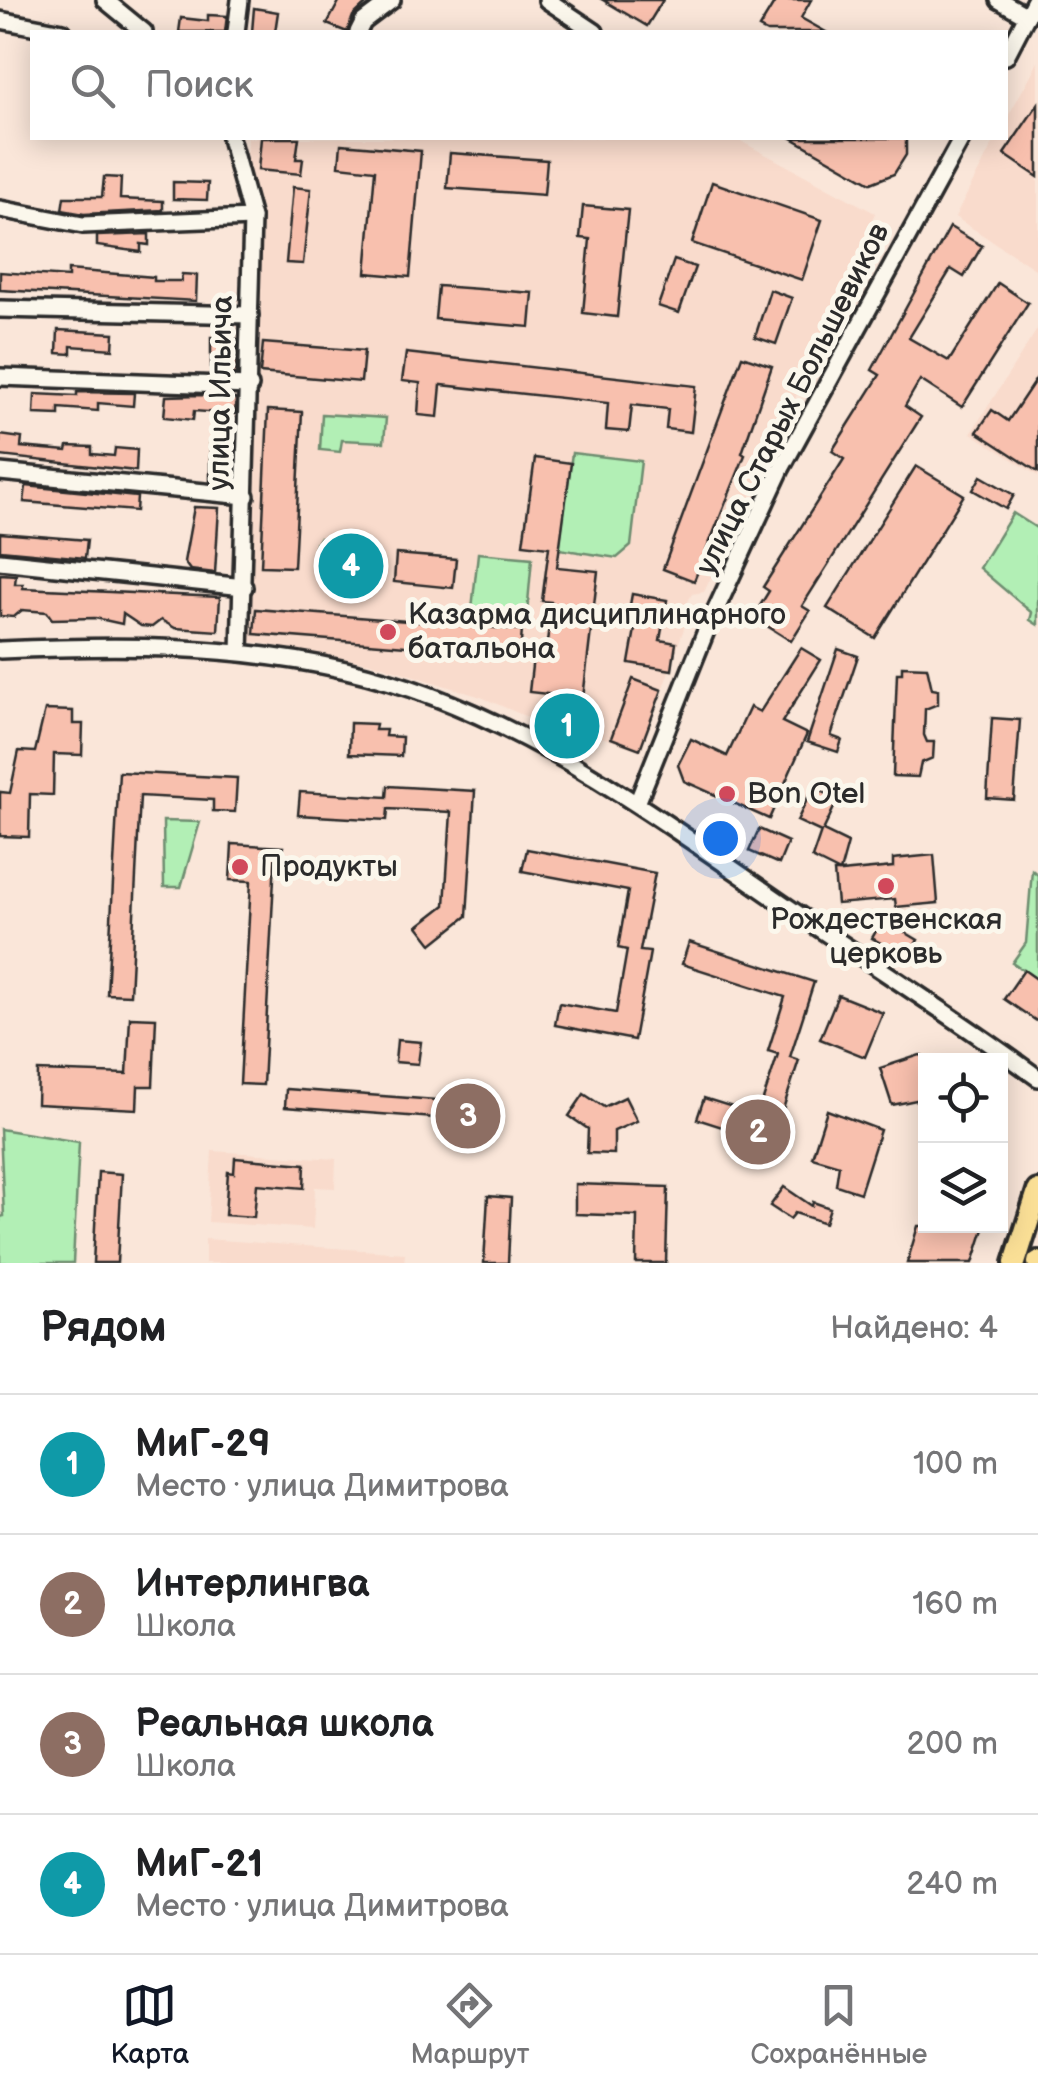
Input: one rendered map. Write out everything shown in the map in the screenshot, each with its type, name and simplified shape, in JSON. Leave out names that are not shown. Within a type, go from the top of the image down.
[{"type":"main road","points":[[1015,1263],[1038,1191]]},
{"type":"street","points":[[105,0],[142,30]]},
{"type":"street","points":[[236,30],[240,0]]},
{"type":"street","points":[[359,30],[363,22],[392,0]]},
{"type":"street","points":[[547,0],[592,30]]},
{"type":"street","points":[[999,0],[1027,16]]},
{"type":"street","points":[[1008,52],[1035,0]]},
{"type":"street","points":[[0,20],[52,30]]},
{"type":"street","name":"улица Ильича","points":[[231,140],[252,218],[240,652]]},
{"type":"street","name":"улица Старых Большевиков","points":[[638,801],[698,648],[780,469],[961,140]]},
{"type":"street","points":[[0,209],[83,225],[252,218]]},
{"type":"street","points":[[0,309],[250,315]]},
{"type":"street","points":[[0,377],[250,386]]},
{"type":"street","points":[[0,472],[246,496]]},
{"type":"street","points":[[0,561],[244,587]]},
{"type":"street","points":[[0,650],[113,645],[240,652],[350,671],[448,704],[580,766],[638,801],[788,908],[935,1002],[1038,1078]]},
{"type":"shaded area","points":[[1038,62],[1038,271],[955,217],[995,140],[1008,140],[1008,116]]},
{"type":"shaded area","points":[[248,140],[739,140],[875,213],[777,441],[759,445],[755,451],[754,458],[764,469],[704,592],[692,594],[684,609],[687,620],[641,751],[588,732],[582,741],[481,697],[376,664],[248,641],[262,211],[246,172]]},
{"type":"shaded area","points":[[1038,328],[1038,476],[971,433]]},
{"type":"shaded area","points":[[212,1151],[336,1159],[335,1188],[315,1187],[313,1229],[208,1222]]},
{"type":"shaded area","points":[[205,1239],[405,1253],[404,1263],[205,1263]]},
{"type":"green space","points":[[322,414],[386,418],[384,442],[342,440],[340,452],[320,450]]},
{"type":"green space","points":[[572,453],[641,461],[631,546],[617,558],[559,549]]},
{"type":"green space","points":[[1013,513],[1038,529],[1038,625],[1030,620],[1032,613],[979,568]]},
{"type":"green space","points":[[319,538],[366,543],[371,551],[369,587],[364,591],[323,584],[315,572],[314,553]]},
{"type":"green space","points":[[478,553],[532,558],[527,614],[472,609]]},
{"type":"green space","points":[[163,821],[200,822],[181,887],[164,887]]},
{"type":"green space","points":[[1032,870],[1038,875],[1038,980],[1012,963],[1026,943]]},
{"type":"green space","points":[[0,1129],[79,1142],[73,1263],[0,1263],[0,1217],[4,1216]]},
{"type":"building","points":[[340,0],[370,0],[353,16],[348,30],[327,24]]},
{"type":"building","points":[[603,0],[663,0],[647,26]]},
{"type":"building","points":[[776,0],[811,0],[801,18],[822,30],[763,30],[759,28]]},
{"type":"building","points":[[254,8],[278,12],[275,30],[252,30]]},
{"type":"building","points":[[208,15],[227,16],[225,30],[179,30],[181,18],[208,21]]},
{"type":"building","points":[[1038,104],[1038,177],[1004,154]]},
{"type":"building","points":[[261,140],[299,140],[296,159],[303,159],[301,174],[258,170]]},
{"type":"building","points":[[796,140],[906,140],[906,155],[894,174],[871,183]]},
{"type":"building","points":[[341,144],[421,151],[410,277],[366,273],[375,170],[339,166]]},
{"type":"building","points":[[450,153],[547,160],[544,195],[447,188]]},
{"type":"building","points":[[104,177],[121,178],[120,199],[163,201],[163,210],[84,214],[62,210],[64,197],[102,197]]},
{"type":"building","points":[[173,182],[208,183],[207,200],[173,199]]},
{"type":"building","points":[[712,182],[822,220],[802,280],[692,243]]},
{"type":"building","points":[[293,187],[311,189],[303,264],[286,263]]},
{"type":"building","points":[[583,206],[628,210],[617,317],[583,313],[590,239],[580,238]]},
{"type":"building","points":[[950,227],[982,246],[964,277],[951,269],[909,338],[949,361],[998,283],[1028,303],[962,407],[920,380],[905,406],[921,417],[802,606],[810,611],[791,641],[753,617],[769,591],[763,587],[844,459],[832,451],[880,375],[872,370]]},
{"type":"building","points":[[149,234],[149,245],[141,244],[141,252],[97,246],[97,236]]},
{"type":"building","points":[[674,260],[695,267],[679,313],[658,306]]},
{"type":"building","points":[[68,270],[154,277],[154,281],[181,281],[182,274],[197,275],[196,301],[0,290],[0,272],[68,277]]},
{"type":"building","points":[[438,286],[533,293],[530,327],[435,319]]},
{"type":"building","points":[[770,290],[792,298],[776,344],[755,337]]},
{"type":"building","points":[[58,330],[114,333],[113,349],[71,346],[71,354],[57,353]]},
{"type":"building","points":[[211,337],[237,339],[236,374],[211,373]]},
{"type":"building","points":[[263,343],[364,351],[361,382],[260,373]]},
{"type":"building","points":[[406,353],[696,386],[691,432],[666,429],[668,409],[632,405],[629,432],[606,430],[608,403],[441,385],[438,417],[418,415],[420,383],[402,381]]},
{"type":"building","points":[[742,356],[772,366],[742,453],[745,455],[694,581],[663,569]]},
{"type":"building","points":[[1038,376],[1038,472],[977,432],[992,410],[1008,421]]},
{"type":"building","points":[[77,392],[134,393],[133,406],[98,403],[98,411],[59,408],[59,415],[34,414],[35,394],[77,396]]},
{"type":"building","points":[[166,396],[236,399],[235,414],[194,411],[193,420],[164,417]]},
{"type":"building","points":[[268,410],[302,412],[294,567],[261,566]]},
{"type":"building","points":[[0,435],[22,438],[21,447],[67,451],[68,446],[92,447],[92,454],[114,456],[115,448],[137,450],[136,471],[0,456]]},
{"type":"building","points":[[210,442],[234,444],[230,483],[210,481]]},
{"type":"building","points":[[535,458],[571,463],[557,567],[598,571],[583,698],[529,692],[533,657],[545,658],[552,602],[542,601],[549,547],[523,544]]},
{"type":"building","points":[[916,466],[964,495],[875,638],[827,608]]},
{"type":"building","points":[[981,476],[1014,495],[1006,509],[973,490]]},
{"type":"building","points":[[26,486],[137,497],[136,511],[24,502]]},
{"type":"building","points":[[194,507],[219,508],[215,573],[190,570],[184,562]]},
{"type":"building","points":[[0,533],[87,540],[85,558],[0,550]]},
{"type":"building","points":[[396,554],[456,559],[453,588],[394,582]]},
{"type":"building","points":[[0,574],[16,575],[15,584],[23,584],[23,588],[220,597],[218,631],[175,628],[161,620],[152,627],[141,626],[123,614],[122,624],[95,618],[52,619],[47,612],[22,610],[14,617],[0,616]]},
{"type":"building","points":[[632,594],[667,600],[660,640],[676,643],[672,670],[629,663],[637,618],[628,616]]},
{"type":"building","name":"Казарма дисциплинарного батальона","points":[[256,609],[522,630],[520,655],[254,634]]},
{"type":"building","points":[[801,648],[821,660],[782,722],[807,734],[769,819],[684,781],[678,765],[691,739],[727,756],[750,707],[760,712]]},
{"type":"building","points":[[838,649],[858,656],[831,736],[842,740],[838,752],[807,742]]},
{"type":"building","points":[[902,666],[927,667],[932,689],[938,690],[938,704],[925,709],[924,735],[927,742],[934,742],[933,758],[921,763],[918,777],[893,776],[897,673],[902,673]]},
{"type":"building","points":[[633,679],[662,690],[640,749],[611,738]]},
{"type":"building","points":[[45,710],[73,711],[73,724],[83,724],[82,755],[54,754],[53,795],[30,794],[29,837],[0,836],[0,792],[10,793],[19,751],[35,752]]},
{"type":"building","points":[[992,718],[1020,720],[1014,800],[987,798]]},
{"type":"building","points":[[350,723],[376,724],[375,730],[386,730],[385,736],[402,737],[401,756],[349,754]]},
{"type":"building","points":[[119,772],[237,778],[235,812],[213,811],[213,800],[140,796],[130,995],[107,994]]},
{"type":"building","points":[[388,786],[475,791],[467,916],[432,944],[418,926],[445,905],[451,812],[388,809],[387,820],[298,815],[300,792],[387,797]]},
{"type":"building","points":[[813,787],[838,799],[823,831],[848,843],[840,872],[812,858],[821,832],[797,821]]},
{"type":"building","points":[[759,829],[788,842],[779,864],[749,851]]},
{"type":"building","points":[[232,844],[283,847],[282,859],[275,859],[263,1085],[240,1084],[251,881],[230,880]]},
{"type":"building","points":[[527,849],[655,873],[640,951],[650,952],[634,1040],[555,1025],[559,1003],[616,1013],[627,950],[618,948],[628,891],[522,871]]},
{"type":"building","name":"Рождественская церковь","points":[[934,855],[938,903],[896,907],[895,899],[837,904],[834,872],[893,867],[893,859]]},
{"type":"building","points":[[883,919],[918,940],[907,958],[872,938]]},
{"type":"building","points":[[689,942],[814,982],[790,1057],[799,1060],[772,1143],[697,1119],[704,1098],[758,1115],[778,1054],[768,1051],[785,997],[682,964]]},
{"type":"building","points":[[1024,970],[1038,980],[1038,1022],[1004,999]]},
{"type":"building","points":[[838,995],[883,1013],[865,1057],[820,1039]]},
{"type":"building","points":[[130,1017],[156,1018],[153,1086],[138,1086],[137,1109],[37,1104],[38,1071],[127,1074]]},
{"type":"building","points":[[397,1040],[421,1042],[418,1064],[395,1062]]},
{"type":"building","points":[[918,1056],[918,1100],[892,1105],[880,1068]]},
{"type":"building","points":[[286,1089],[477,1103],[476,1121],[285,1107]]},
{"type":"building","points":[[584,1094],[604,1107],[625,1097],[637,1121],[614,1131],[614,1154],[587,1153],[588,1129],[569,1116]]},
{"type":"building","points":[[827,1110],[880,1130],[860,1193],[836,1185],[839,1165],[812,1157]]},
{"type":"building","points":[[235,1158],[305,1164],[304,1188],[257,1184],[254,1217],[225,1215],[228,1172],[234,1173]]},
{"type":"building","points":[[98,1172],[122,1174],[117,1263],[93,1263]]},
{"type":"building","points":[[575,1184],[668,1187],[666,1263],[636,1263],[637,1216],[575,1214]]},
{"type":"building","points":[[784,1187],[812,1206],[813,1202],[830,1208],[825,1223],[795,1213],[790,1219],[770,1206]]},
{"type":"building","points":[[488,1196],[511,1198],[508,1263],[484,1263]]},
{"type":"building","points":[[918,1226],[918,1233],[983,1233],[973,1263],[907,1263]]},
{"type":"place","name":"МиГ-21","points":[[351,566]]},
{"type":"place","name":"Казарма дисциплинарного батальона","points":[[388,632]]},
{"type":"place","name":"МиГ-29","points":[[567,726]]},
{"type":"place","name":"Bon Otel","points":[[727,794]]},
{"type":"place","name":"Продукты","points":[[240,867]]},
{"type":"place","name":"Рождественская церковь","points":[[886,886]]},
{"type":"place","name":"Реальная школа","points":[[468,1116]]},
{"type":"place","name":"Интерлингва","points":[[758,1132]]}]
